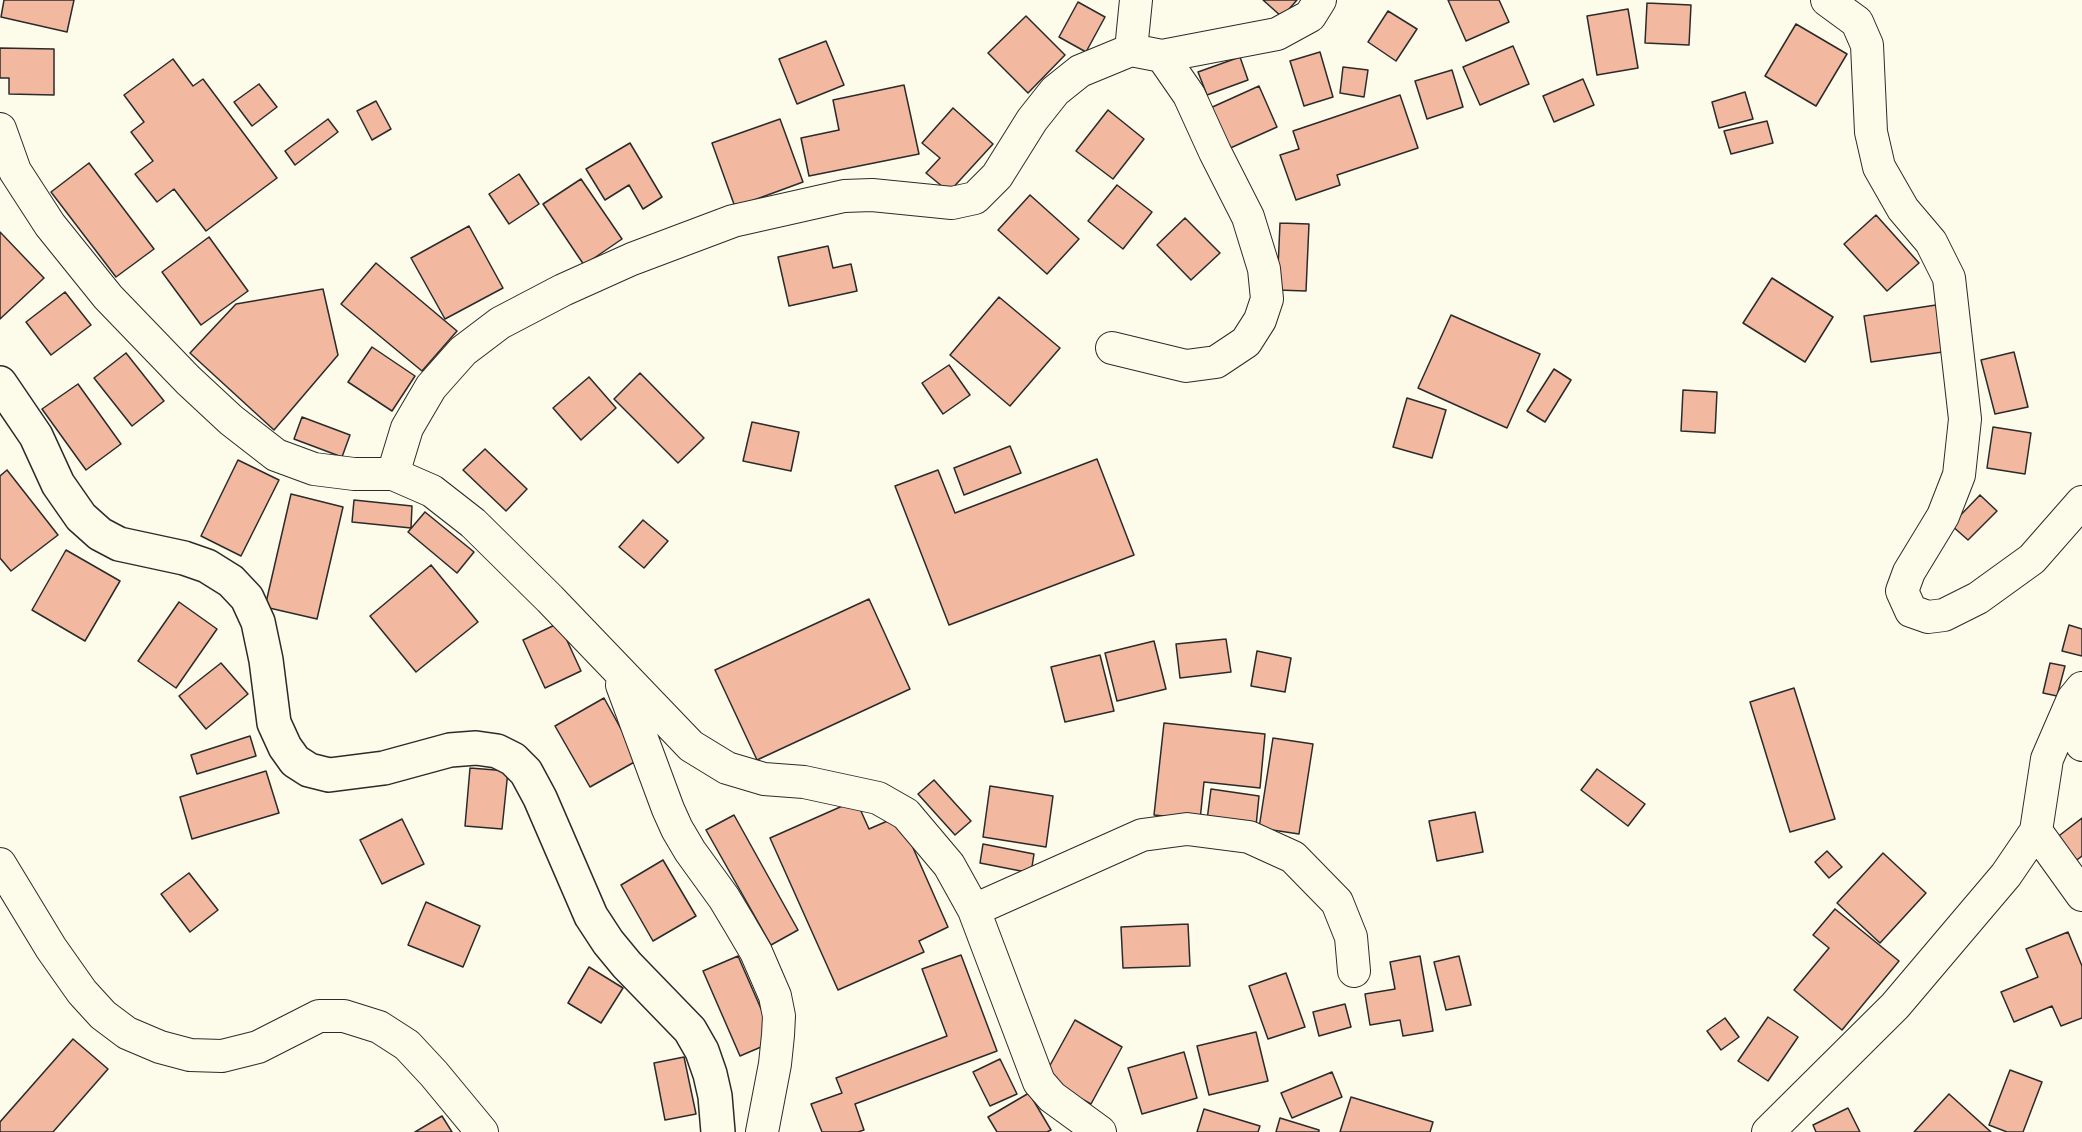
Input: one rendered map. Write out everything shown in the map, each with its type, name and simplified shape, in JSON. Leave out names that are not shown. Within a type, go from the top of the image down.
[{"type":"street","points":[[1131,50],[1136,0]]},
{"type":"street","points":[[393,474],[407,428],[431,387],[463,351],[500,323],[563,290],[632,259],[733,221],[844,196],[872,195],[952,202],[975,198],[997,176],[1032,120],[1055,91],[1080,71],[1131,50],[1162,56],[1277,34],[1310,16],[1320,0]]},
{"type":"street","points":[[1827,0],[1857,22],[1867,45],[1871,132],[1879,167],[1903,209],[1931,242],[1949,278],[1965,419],[1959,475],[1942,516],[1909,572],[1902,591],[1911,611],[1928,617],[1944,615],[1978,598],[2032,559],[2082,502]]},
{"type":"street","points":[[1112,348],[1186,366],[1216,362],[1246,342],[1260,320],[1267,299],[1264,268],[1248,217],[1215,152],[1190,95],[1162,56]]},
{"type":"street","points":[[0,129],[15,171],[50,225],[108,297],[188,380],[231,420],[276,455],[314,469],[354,474],[393,474],[432,491],[473,524],[550,599],[691,746],[728,768],[764,779],[804,782],[878,798],[906,814],[949,865],[974,910],[1039,1082],[1052,1097],[1100,1132]]},
{"type":"street","points":[[0,383],[36,436],[58,484],[81,517],[100,534],[119,544],[184,558],[207,566],[231,580],[247,598],[258,622],[266,660],[274,723],[285,747],[295,761],[309,770],[328,775],[384,768],[450,750],[476,748],[497,751],[513,759],[525,772],[540,798],[591,916],[627,965],[690,1030],[702,1051],[715,1096],[718,1132]]},
{"type":"street","points":[[616,670],[672,819],[690,851],[739,923],[756,952],[776,996],[779,1016],[775,1064],[762,1132]]},
{"type":"street","points":[[2077,694],[2082,745]]},
{"type":"street","points":[[1768,1132],[1895,1006],[2006,875],[2036,831],[2047,759],[2077,694]]},
{"type":"street","points":[[974,910],[1142,835],[1187,829],[1249,837],[1293,857],[1337,902],[1351,937],[1354,971]]},
{"type":"street","points":[[2036,831],[2082,894]]},
{"type":"street","points":[[0,864],[51,948],[82,992],[103,1016],[127,1033],[160,1047],[190,1055],[222,1056],[258,1047],[296,1030],[319,1016],[344,1016],[379,1027],[407,1045],[435,1074],[482,1132]]},
{"type":"building","points":[[4,0],[74,0],[67,32],[1,17]]},
{"type":"building","points":[[1263,0],[1297,0],[1282,17]]},
{"type":"building","points":[[1448,0],[1499,0],[1509,22],[1466,41]]},
{"type":"building","points":[[1078,2],[1105,17],[1086,52],[1059,37]]},
{"type":"building","points":[[1647,3],[1691,5],[1689,45],[1645,43]]},
{"type":"building","points":[[1628,9],[1638,68],[1597,75],[1587,16]]},
{"type":"building","points":[[1388,11],[1417,29],[1396,61],[1368,42]]},
{"type":"building","points":[[1026,16],[1065,55],[1028,93],[988,53]]},
{"type":"building","points":[[1796,24],[1847,54],[1816,106],[1765,76]]},
{"type":"building","points":[[826,41],[844,85],[797,104],[779,59]]},
{"type":"building","points":[[1513,46],[1529,84],[1480,105],[1463,67]]},
{"type":"building","points":[[0,48],[54,49],[54,95],[9,94],[9,78],[0,78]]},
{"type":"building","points":[[1320,52],[1333,97],[1304,106],[1290,61]]},
{"type":"building","points":[[1240,57],[1248,80],[1207,95],[1198,72]]},
{"type":"building","points":[[173,59],[193,86],[203,79],[277,178],[206,231],[174,189],[157,202],[135,174],[153,161],[131,132],[144,122],[124,95]]},
{"type":"building","points":[[1343,67],[1368,70],[1364,97],[1340,93]]},
{"type":"building","points":[[1452,70],[1463,107],[1427,119],[1415,81]]},
{"type":"building","points":[[1583,79],[1594,105],[1554,122],[1543,96]]},
{"type":"building","points":[[259,84],[277,107],[252,126],[234,102]]},
{"type":"building","points":[[904,85],[919,154],[809,176],[801,138],[839,130],[833,100]]},
{"type":"building","points":[[1259,86],[1277,127],[1226,150],[1208,109]]},
{"type":"building","points":[[1745,92],[1753,119],[1719,128],[1712,102]]},
{"type":"building","points":[[1400,95],[1418,148],[1337,175],[1340,185],[1296,200],[1280,155],[1299,149],[1293,131]]},
{"type":"building","points":[[376,101],[391,129],[372,140],[357,111]]},
{"type":"building","points":[[953,108],[993,144],[949,192],[926,173],[940,158],[922,143]]},
{"type":"building","points":[[1108,110],[1144,139],[1113,179],[1076,151]]},
{"type":"building","points":[[328,119],[338,132],[295,165],[285,151]]},
{"type":"building","points":[[780,119],[803,182],[735,207],[712,143]]},
{"type":"building","points":[[1767,121],[1773,143],[1731,154],[1724,131]]},
{"type":"building","points":[[630,143],[662,197],[643,209],[629,185],[605,200],[586,169]]},
{"type":"building","points":[[89,163],[154,249],[116,277],[51,192]]},
{"type":"building","points":[[519,174],[539,204],[509,224],[489,194]]},
{"type":"building","points":[[581,179],[622,239],[584,265],[543,204]]},
{"type":"building","points":[[1117,185],[1152,212],[1123,249],[1088,221]]},
{"type":"building","points":[[1030,195],[1079,239],[1047,274],[998,230]]},
{"type":"building","points":[[1876,215],[1919,263],[1887,291],[1844,244]]},
{"type":"building","points":[[1185,218],[1220,253],[1191,280],[1157,245]]},
{"type":"building","points":[[1280,223],[1309,224],[1306,291],[1277,290]]},
{"type":"building","points":[[469,226],[503,288],[445,319],[411,258]]},
{"type":"building","points":[[0,232],[44,278],[0,319]]},
{"type":"building","points":[[209,237],[248,291],[201,325],[162,272]]},
{"type":"building","points":[[828,246],[833,268],[851,264],[857,291],[789,306],[778,257]]},
{"type":"building","points":[[376,263],[457,331],[422,371],[341,304]]},
{"type":"building","points":[[1772,278],[1833,317],[1805,362],[1743,323]]},
{"type":"building","points":[[323,289],[338,355],[274,430],[190,353],[236,304]]},
{"type":"building","points":[[65,292],[91,325],[51,355],[26,322]]},
{"type":"building","points":[[999,297],[1060,348],[1010,406],[950,355]]},
{"type":"building","points":[[1936,305],[1943,352],[1871,362],[1864,316]]},
{"type":"building","points":[[1451,315],[1540,354],[1507,428],[1418,388]]},
{"type":"building","points":[[372,347],[415,376],[392,411],[348,382]]},
{"type":"building","points":[[2014,352],[2028,407],[1995,414],[1981,360]]},
{"type":"building","points":[[126,353],[164,401],[132,426],[94,378]]},
{"type":"building","points":[[949,365],[970,395],[943,414],[922,383]]},
{"type":"building","points":[[1554,369],[1571,380],[1545,422],[1527,411]]},
{"type":"building","points":[[640,373],[704,438],[678,463],[614,399]]},
{"type":"building","points":[[589,377],[616,408],[581,440],[553,408]]},
{"type":"building","points":[[78,384],[121,444],[86,470],[42,409]]},
{"type":"building","points":[[1683,390],[1717,392],[1715,433],[1681,431]]},
{"type":"building","points":[[1407,398],[1446,410],[1432,458],[1393,447]]},
{"type":"building","points":[[302,417],[350,435],[342,457],[294,439]]},
{"type":"building","points":[[752,422],[799,432],[791,471],[743,461]]},
{"type":"building","points":[[1993,427],[2031,433],[2025,474],[1987,468]]},
{"type":"building","points":[[1010,446],[1021,473],[964,495],[954,468]]},
{"type":"building","points":[[485,449],[527,489],[506,511],[463,470]]},
{"type":"building","points":[[1097,459],[1134,555],[949,625],[895,486],[938,470],[955,513]]},
{"type":"building","points":[[238,460],[279,480],[241,556],[201,536]]},
{"type":"building","points":[[7,470],[58,535],[11,571],[0,558],[0,476]]},
{"type":"building","points":[[291,494],[343,507],[317,619],[265,607]]},
{"type":"building","points":[[1980,495],[1997,511],[1968,540],[1951,525]]},
{"type":"building","points":[[354,500],[412,506],[411,528],[352,522]]},
{"type":"building","points":[[425,512],[474,552],[457,573],[408,532]]},
{"type":"building","points":[[643,520],[668,541],[644,568],[619,547]]},
{"type":"building","points":[[66,550],[120,581],[85,641],[32,610]]},
{"type":"building","points":[[431,565],[478,622],[416,672],[370,616]]},
{"type":"building","points":[[869,599],[910,689],[757,760],[715,670]]},
{"type":"building","points":[[179,602],[217,629],[176,688],[138,661]]},
{"type":"building","points":[[559,623],[581,671],[545,688],[523,640]]},
{"type":"building","points":[[2069,625],[2082,629],[2082,656],[2062,651]]},
{"type":"building","points":[[1226,639],[1231,672],[1180,678],[1176,644]]},
{"type":"building","points":[[1154,641],[1166,689],[1117,701],[1105,653]]},
{"type":"building","points":[[1257,651],[1291,658],[1285,692],[1251,686]]},
{"type":"building","points":[[1100,655],[1114,711],[1065,722],[1051,667]]},
{"type":"building","points":[[221,663],[248,694],[206,729],[179,696]]},
{"type":"building","points":[[2050,663],[2065,666],[2057,696],[2043,693]]},
{"type":"building","points":[[1794,688],[1835,819],[1790,832],[1750,702]]},
{"type":"building","points":[[604,698],[638,760],[590,787],[555,726]]},
{"type":"building","points":[[1164,723],[1265,734],[1260,788],[1204,782],[1200,820],[1154,815]]},
{"type":"building","points":[[250,736],[256,756],[197,774],[191,755]]},
{"type":"building","points":[[1273,738],[1313,744],[1299,834],[1259,828]]},
{"type":"building","points":[[470,768],[508,771],[502,829],[465,826]]},
{"type":"building","points":[[1597,769],[1645,804],[1628,826],[1581,790]]},
{"type":"building","points":[[266,771],[279,813],[192,839],[180,797]]},
{"type":"building","points":[[934,780],[971,821],[955,835],[918,794]]},
{"type":"building","points":[[990,786],[1053,796],[1046,847],[983,837]]},
{"type":"building","points":[[1211,789],[1259,796],[1256,826],[1207,820]]},
{"type":"building","points":[[856,800],[869,829],[899,816],[948,927],[919,941],[924,952],[838,990],[770,838]]},
{"type":"building","points":[[1475,812],[1483,852],[1437,861],[1429,821]]},
{"type":"building","points":[[734,815],[798,930],[771,945],[706,830]]},
{"type":"building","points":[[2082,818],[2082,856],[2074,862],[2056,838]]},
{"type":"building","points":[[402,819],[424,864],[382,884],[360,840]]},
{"type":"building","points":[[983,844],[1034,854],[1031,873],[980,863]]},
{"type":"building","points":[[1827,851],[1842,867],[1829,878],[1815,862]]},
{"type":"building","points":[[1883,853],[1926,893],[1880,943],[1837,903]]},
{"type":"building","points":[[663,860],[696,916],[653,941],[621,885]]},
{"type":"building","points":[[189,873],[218,910],[190,932],[161,894]]},
{"type":"building","points":[[426,902],[480,926],[463,967],[408,945]]},
{"type":"building","points":[[1835,909],[1899,961],[1842,1030],[1794,990],[1829,948],[1813,935]]},
{"type":"building","points":[[1188,924],[1190,966],[1123,968],[1121,927]]},
{"type":"building","points":[[2068,932],[2082,966],[2082,1018],[2061,1026],[2052,1006],[2014,1022],[2001,992],[2038,977],[2026,949]]},
{"type":"building","points":[[961,955],[997,1051],[855,1104],[864,1130],[822,1132],[811,1104],[842,1093],[836,1078],[947,1036],[922,969]]},
{"type":"building","points":[[738,956],[775,1041],[740,1056],[703,971]]},
{"type":"building","points":[[1420,956],[1433,1031],[1403,1036],[1400,1020],[1370,1025],[1365,994],[1395,989],[1390,962]]},
{"type":"building","points":[[1459,956],[1471,1005],[1446,1010],[1434,962]]},
{"type":"building","points":[[589,967],[623,988],[601,1023],[568,1003]]},
{"type":"building","points":[[1286,973],[1305,1027],[1268,1039],[1249,986]]},
{"type":"building","points":[[1345,1004],[1351,1027],[1319,1036],[1313,1012]]},
{"type":"building","points":[[1768,1017],[1798,1037],[1768,1081],[1738,1061]]},
{"type":"building","points":[[1725,1018],[1739,1037],[1721,1050],[1707,1031]]},
{"type":"building","points":[[1075,1020],[1122,1047],[1091,1104],[1043,1078]]},
{"type":"building","points":[[1256,1032],[1268,1081],[1209,1095],[1197,1046]]},
{"type":"building","points":[[73,1039],[108,1069],[53,1132],[0,1132],[0,1122]]},
{"type":"building","points":[[1184,1052],[1197,1098],[1142,1114],[1128,1068]]},
{"type":"building","points":[[684,1057],[696,1114],[665,1120],[654,1063]]},
{"type":"building","points":[[1000,1059],[1017,1094],[990,1106],[973,1072]]},
{"type":"building","points":[[2010,1070],[2042,1082],[2023,1132],[2007,1132],[1989,1125]]},
{"type":"building","points":[[1332,1072],[1342,1097],[1292,1118],[1281,1093]]},
{"type":"building","points":[[1029,1093],[1051,1130],[1047,1132],[997,1132],[988,1117]]},
{"type":"building","points":[[1949,1094],[1991,1132],[1914,1132]]},
{"type":"building","points":[[1351,1097],[1433,1122],[1430,1132],[1340,1132]]},
{"type":"building","points":[[1848,1108],[1860,1132],[1816,1132],[1813,1125]]},
{"type":"building","points":[[1204,1109],[1260,1126],[1258,1132],[1197,1132]]},
{"type":"building","points":[[442,1116],[452,1132],[415,1132]]},
{"type":"building","points":[[1280,1118],[1319,1130],[1319,1132],[1276,1132]]}]
